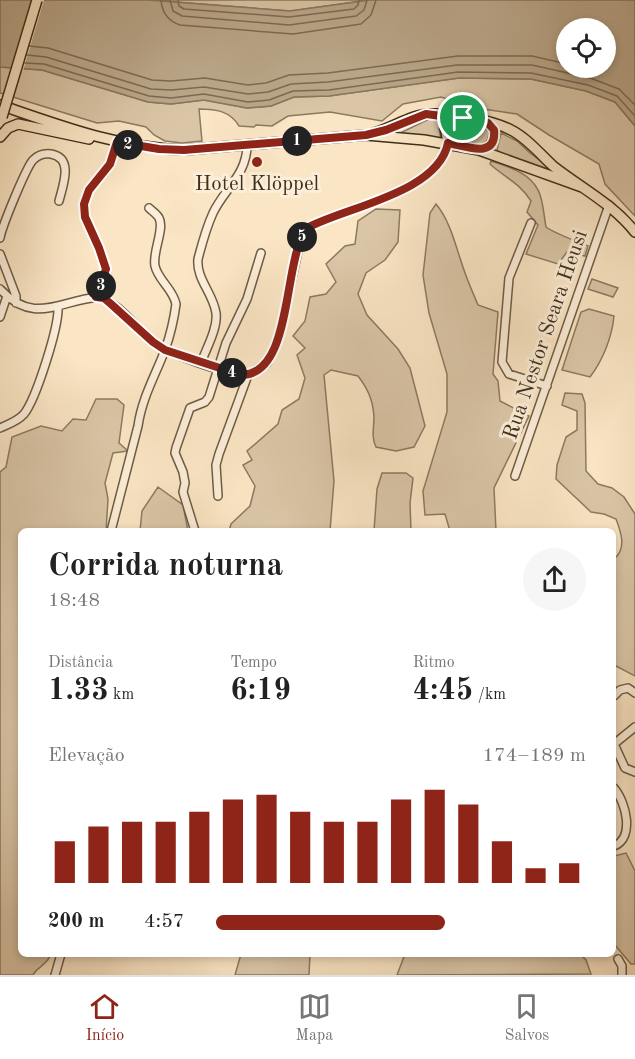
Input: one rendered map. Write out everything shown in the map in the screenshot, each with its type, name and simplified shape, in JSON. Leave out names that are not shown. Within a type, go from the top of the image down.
[{"type":"main road","points":[[1,119],[37,0]]},
{"type":"main road","points":[[0,105],[103,139],[159,149],[184,150],[366,135],[386,130],[426,114],[463,118],[506,128],[518,134],[549,162],[609,205],[635,232]]},
{"type":"main road","points":[[448,143],[445,132],[448,122],[463,118]]},
{"type":"main road","points":[[479,150],[489,146],[494,140],[494,130],[488,123]]},
{"type":"main road","points":[[0,137],[8,128],[18,124],[82,138],[103,139]]},
{"type":"main road","points":[[366,135],[448,143],[479,150],[582,187]]},
{"type":"street","points":[[96,297],[106,269],[85,217],[84,204],[89,190],[110,164],[117,142]]},
{"type":"street","points":[[219,496],[216,465],[219,454],[248,375],[267,363],[279,337],[299,246],[307,228],[400,192],[421,179],[438,162],[447,149],[448,143]]},
{"type":"street","points":[[201,363],[213,330],[216,312],[197,267],[198,259],[213,213],[240,175],[247,153],[247,145]]},
{"type":"street","points":[[0,238],[29,166],[39,155],[47,153],[59,156],[65,162],[66,168],[59,201]]},
{"type":"street","name":"Rua Nestor Seara Heusi","points":[[515,476],[609,205]]},
{"type":"street","points":[[112,528],[140,411],[149,383],[165,350],[176,304],[174,296],[158,275],[155,266],[160,219],[148,208]]},
{"type":"street","points":[[531,223],[509,278],[502,362],[509,374],[547,386]]},
{"type":"street","points":[[194,528],[183,492],[185,483],[183,472],[175,453],[190,408],[205,402],[226,343],[247,299],[261,253]]},
{"type":"street","points":[[0,254],[16,296],[16,303]]},
{"type":"street","points":[[0,289],[16,303],[37,310],[96,297],[104,298],[165,350],[217,368],[248,375]]},
{"type":"street","points":[[0,317],[7,296]]},
{"type":"street","points":[[0,428],[14,422],[27,409],[57,325],[58,307]]},
{"type":"street","points":[[616,694],[628,688],[635,693]]},
{"type":"street","points":[[616,742],[635,727]]},
{"type":"street","points":[[616,748],[625,768],[635,772]]},
{"type":"street","points":[[616,791],[626,806],[629,822],[627,836],[616,845]]},
{"type":"street","points":[[55,975],[60,957]]},
{"type":"street","points":[[618,959],[622,966],[622,975]]},
{"type":"shaded area","points":[[148,0],[370,0],[290,11]]},
{"type":"shaded area","points":[[0,67],[42,70],[148,102],[171,104],[204,100],[247,108],[271,106],[294,97],[329,96],[459,78],[531,79],[586,91],[615,102],[635,126],[635,216],[605,184],[599,164],[517,114],[483,109],[441,97],[403,104],[382,121],[330,112],[288,116],[272,126],[256,125],[254,127],[239,126],[231,117],[222,112],[199,109],[202,141],[182,143],[165,141],[146,127],[119,121],[97,123],[0,93]]},
{"type":"shaded area","points":[[429,119],[442,121],[439,128],[441,139],[400,133]]},
{"type":"shaded area","points":[[454,124],[489,131],[489,139],[482,145],[453,138],[450,131]]},
{"type":"shaded area","points":[[501,133],[517,141],[558,174],[500,153],[497,150]]},
{"type":"shaded area","points":[[491,161],[524,174],[534,184],[540,193],[546,227],[588,246],[585,256],[567,252],[558,264],[526,254],[538,225],[527,212],[531,201],[517,185],[490,164]]},
{"type":"shaded area","points":[[436,204],[449,227],[478,305],[498,312],[493,374],[498,381],[500,401],[529,416],[494,488],[496,528],[449,528],[445,514],[425,515],[423,491],[447,412],[447,374],[429,313],[423,275],[430,213]]},
{"type":"shaded area","points":[[376,209],[400,210],[398,242],[385,260],[366,273],[358,294],[367,315],[398,349],[410,368],[425,426],[414,447],[396,451],[376,447],[373,436],[372,405],[365,386],[358,376],[331,370],[324,375],[334,481],[330,528],[230,528],[231,524],[250,506],[255,486],[243,465],[252,460],[247,451],[278,424],[282,410],[299,399],[305,378],[297,355],[305,348],[293,336],[305,321],[310,297],[326,294],[336,282],[326,264],[345,246],[355,244],[358,221]]},
{"type":"shaded area","points":[[592,279],[618,288],[613,297],[588,289]]},
{"type":"shaded area","points":[[589,309],[614,316],[606,348],[590,377],[562,370],[581,312]]},
{"type":"shaded area","points":[[565,393],[582,394],[585,403],[586,471],[598,484],[612,488],[624,497],[635,514],[635,676],[616,666],[616,557],[622,540],[616,519],[591,512],[556,479],[557,465],[566,437],[577,430],[577,411],[562,405]]},
{"type":"shaded area","points":[[96,399],[117,399],[124,405],[119,443],[128,451],[113,453],[105,483],[108,499],[106,528],[18,528],[18,957],[50,957],[33,975],[0,975],[0,472],[6,467],[12,437],[41,426],[62,431],[73,419],[86,420]]},
{"type":"shaded area","points":[[382,473],[406,473],[413,478],[410,503],[411,528],[374,528],[377,489]]},
{"type":"shaded area","points":[[158,487],[183,505],[187,528],[140,528],[142,511]]},
{"type":"shaded area","points":[[626,853],[635,871],[635,964],[631,964],[616,946],[616,856]]},
{"type":"shaded area","points":[[240,957],[310,957],[309,975],[235,975]]},
{"type":"shaded area","points":[[404,957],[583,957],[591,974],[397,975]]},
{"type":"water","points":[[0,0],[148,0],[290,11],[370,0],[635,0],[635,126],[615,102],[586,91],[531,79],[459,78],[329,96],[294,97],[271,106],[247,108],[204,100],[171,104],[148,102],[42,70],[0,67]]},
{"type":"pier","points":[[32,0],[44,0],[23,71],[10,70]]},
{"type":"place","name":"Hotel Klöppel","points":[[257,162]]},
{"type":"route","points":[[426,114],[463,118],[488,123],[493,127],[495,134],[492,144],[479,150],[448,143],[447,149],[438,162],[421,179],[400,192],[307,228],[299,246],[279,337],[267,363],[248,375],[232,373],[165,350],[104,298],[96,297],[106,269],[85,217],[85,196],[110,164],[117,142],[138,147],[184,150],[366,135],[386,130],[426,114]]}]
